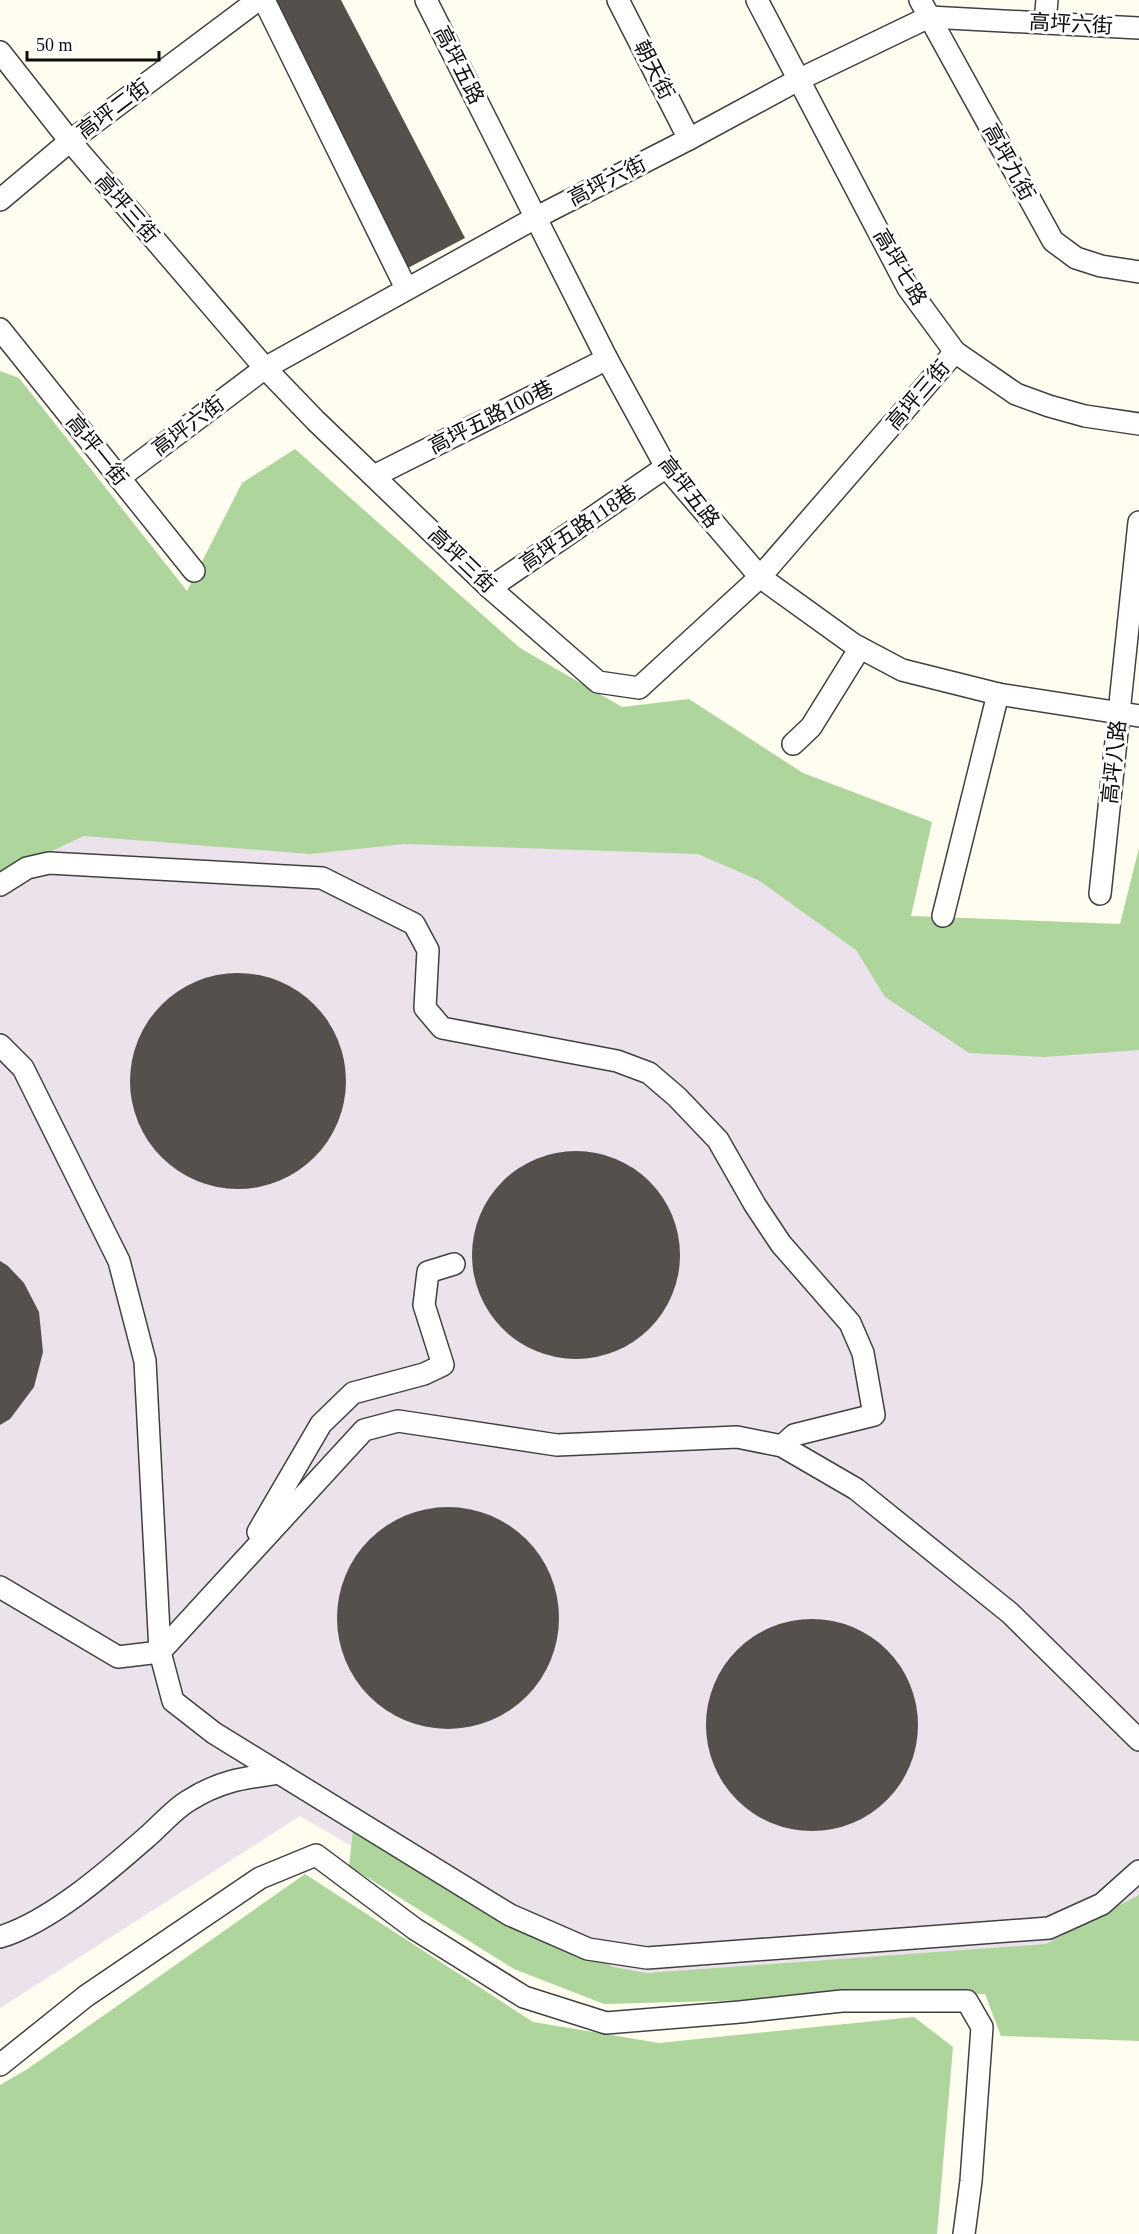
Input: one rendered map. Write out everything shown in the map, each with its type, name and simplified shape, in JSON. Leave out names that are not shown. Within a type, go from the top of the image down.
[{"type":"street","name":"高坪二街","points":[[0,200],[70,141],[258,0]]},
{"type":"street","points":[[264,0],[406,288]]},
{"type":"street","name":"高坪五路","points":[[426,0],[607,359],[666,467],[760,577],[860,648],[902,670],[998,694],[1129,715]]},
{"type":"street","name":"朝天街","points":[[618,0],[689,139]]},
{"type":"street","name":"高坪七路","points":[[757,0],[908,288],[955,352],[1016,394],[1085,416],[1139,424]]},
{"type":"street","points":[[1045,22],[1047,0]]},
{"type":"street","name":"高坪六街","points":[[119,478],[265,368],[406,288],[689,139],[925,8],[1045,22],[1139,28]]},
{"type":"street","name":"高坪九街","points":[[925,8],[1053,241],[1076,258],[1101,266],[1139,272]]},
{"type":"street","name":"高坪三街","points":[[0,52],[70,141],[265,368],[490,588],[598,682],[639,688],[760,577],[955,352]]},
{"type":"street","name":"高坪一街","points":[[0,329],[194,571]]},
{"type":"street","name":"高坪五路100巷","points":[[374,476],[607,359]]},
{"type":"street","name":"高坪五路118巷","points":[[490,588],[666,467]]},
{"type":"street","name":"高坪八路","points":[[1100,894],[1129,715],[1139,522]]},
{"type":"street","points":[[793,744],[811,727],[860,648]]},
{"type":"street","points":[[943,916],[998,694]]},
{"type":"street","points":[[0,885],[27,868],[49,863],[322,878],[414,924],[428,950],[425,1008],[442,1028],[618,1061],[649,1073],[677,1097],[718,1140],[755,1205],[781,1244],[850,1323],[863,1353],[874,1415],[794,1435],[782,1446]]},
{"type":"street","points":[[0,1045],[23,1068],[119,1261],[145,1362],[160,1652],[173,1701],[214,1733],[510,1915],[588,1949],[647,1959],[1049,1928],[1102,1905],[1139,1871]]},
{"type":"street","points":[[236,1569],[321,1424],[353,1393],[424,1374],[443,1365],[424,1305],[428,1272],[454,1264]]},
{"type":"street","points":[[0,1587],[118,1657],[160,1652],[364,1430],[398,1421],[557,1445],[737,1437],[782,1446],[856,1489],[1002,1606],[1139,1740]]},
{"type":"street","points":[[0,1937],[20,1931],[75,1896],[146,1838],[186,1801],[226,1781],[279,1773]]},
{"type":"street","points":[[0,2065],[86,1996],[260,1878],[316,1855],[415,1929],[524,1997],[606,2023],[843,2001],[967,2001],[982,2027],[971,2181],[964,2234]]},
{"type":"shaded area","points":[[0,792],[737,831],[886,925],[1139,976],[1139,1951],[600,1990],[300,1816],[0,2008]]},
{"type":"green space","points":[[0,371],[19,378],[187,591],[242,483],[295,449],[520,648],[622,707],[689,699],[803,773],[932,822],[911,916],[1120,924],[1139,848],[1139,1050],[1044,1057],[969,1053],[885,997],[856,950],[758,880],[698,854],[404,844],[310,854],[84,836],[0,875]]},
{"type":"green space","points":[[353,1831],[613,1967],[647,1973],[1046,1944],[1139,1895],[1139,2041],[1001,2036],[985,1994],[604,2004],[514,1969],[349,1866]]},
{"type":"green space","points":[[305,1874],[533,2022],[659,2043],[914,2017],[953,2047],[937,2234],[0,2234],[0,2085],[26,2070]]},
{"type":"building","points":[[265,0],[341,0],[465,238],[406,269]]},
{"type":"building","points":[[249,973],[289,986],[307,997],[322,1012],[338,1040],[346,1070],[346,1092],[338,1122],[322,1150],[307,1165],[279,1181],[259,1187],[227,1189],[187,1176],[169,1165],[154,1150],[138,1122],[132,1102],[130,1070],[143,1030],[154,1012],[169,997],[197,981],[217,975]]},
{"type":"building","points":[[566,1151],[586,1151],[606,1155],[625,1163],[650,1181],[663,1197],[672,1215],[680,1245],[676,1285],[672,1295],[663,1313],[650,1329],[634,1342],[606,1355],[586,1359],[566,1359],[546,1355],[527,1347],[510,1336],[495,1321],[476,1285],[472,1265],[472,1245],[476,1225],[484,1206],[495,1189],[510,1174],[546,1155]]},
{"type":"building","points":[[0,1261],[24,1283],[39,1312],[43,1352],[34,1387],[10,1419],[0,1425]]},
{"type":"building","points":[[437,1507],[459,1507],[491,1515],[510,1525],[527,1539],[541,1556],[551,1575],[557,1596],[559,1618],[557,1640],[551,1661],[541,1680],[527,1697],[510,1711],[491,1721],[459,1729],[437,1729],[405,1721],[386,1711],[362,1689],[345,1661],[337,1629],[337,1607],[345,1575],[355,1556],[377,1532],[405,1515]]},
{"type":"building","points":[[812,1619],[833,1621],[852,1627],[871,1637],[887,1650],[900,1666],[910,1685],[916,1704],[918,1725],[916,1746],[910,1765],[900,1784],[887,1800],[871,1813],[852,1823],[833,1829],[812,1831],[791,1829],[772,1823],[753,1813],[737,1800],[724,1784],[714,1765],[708,1746],[706,1725],[708,1704],[714,1685],[724,1666],[737,1650],[753,1637],[772,1627],[791,1621]]}]
